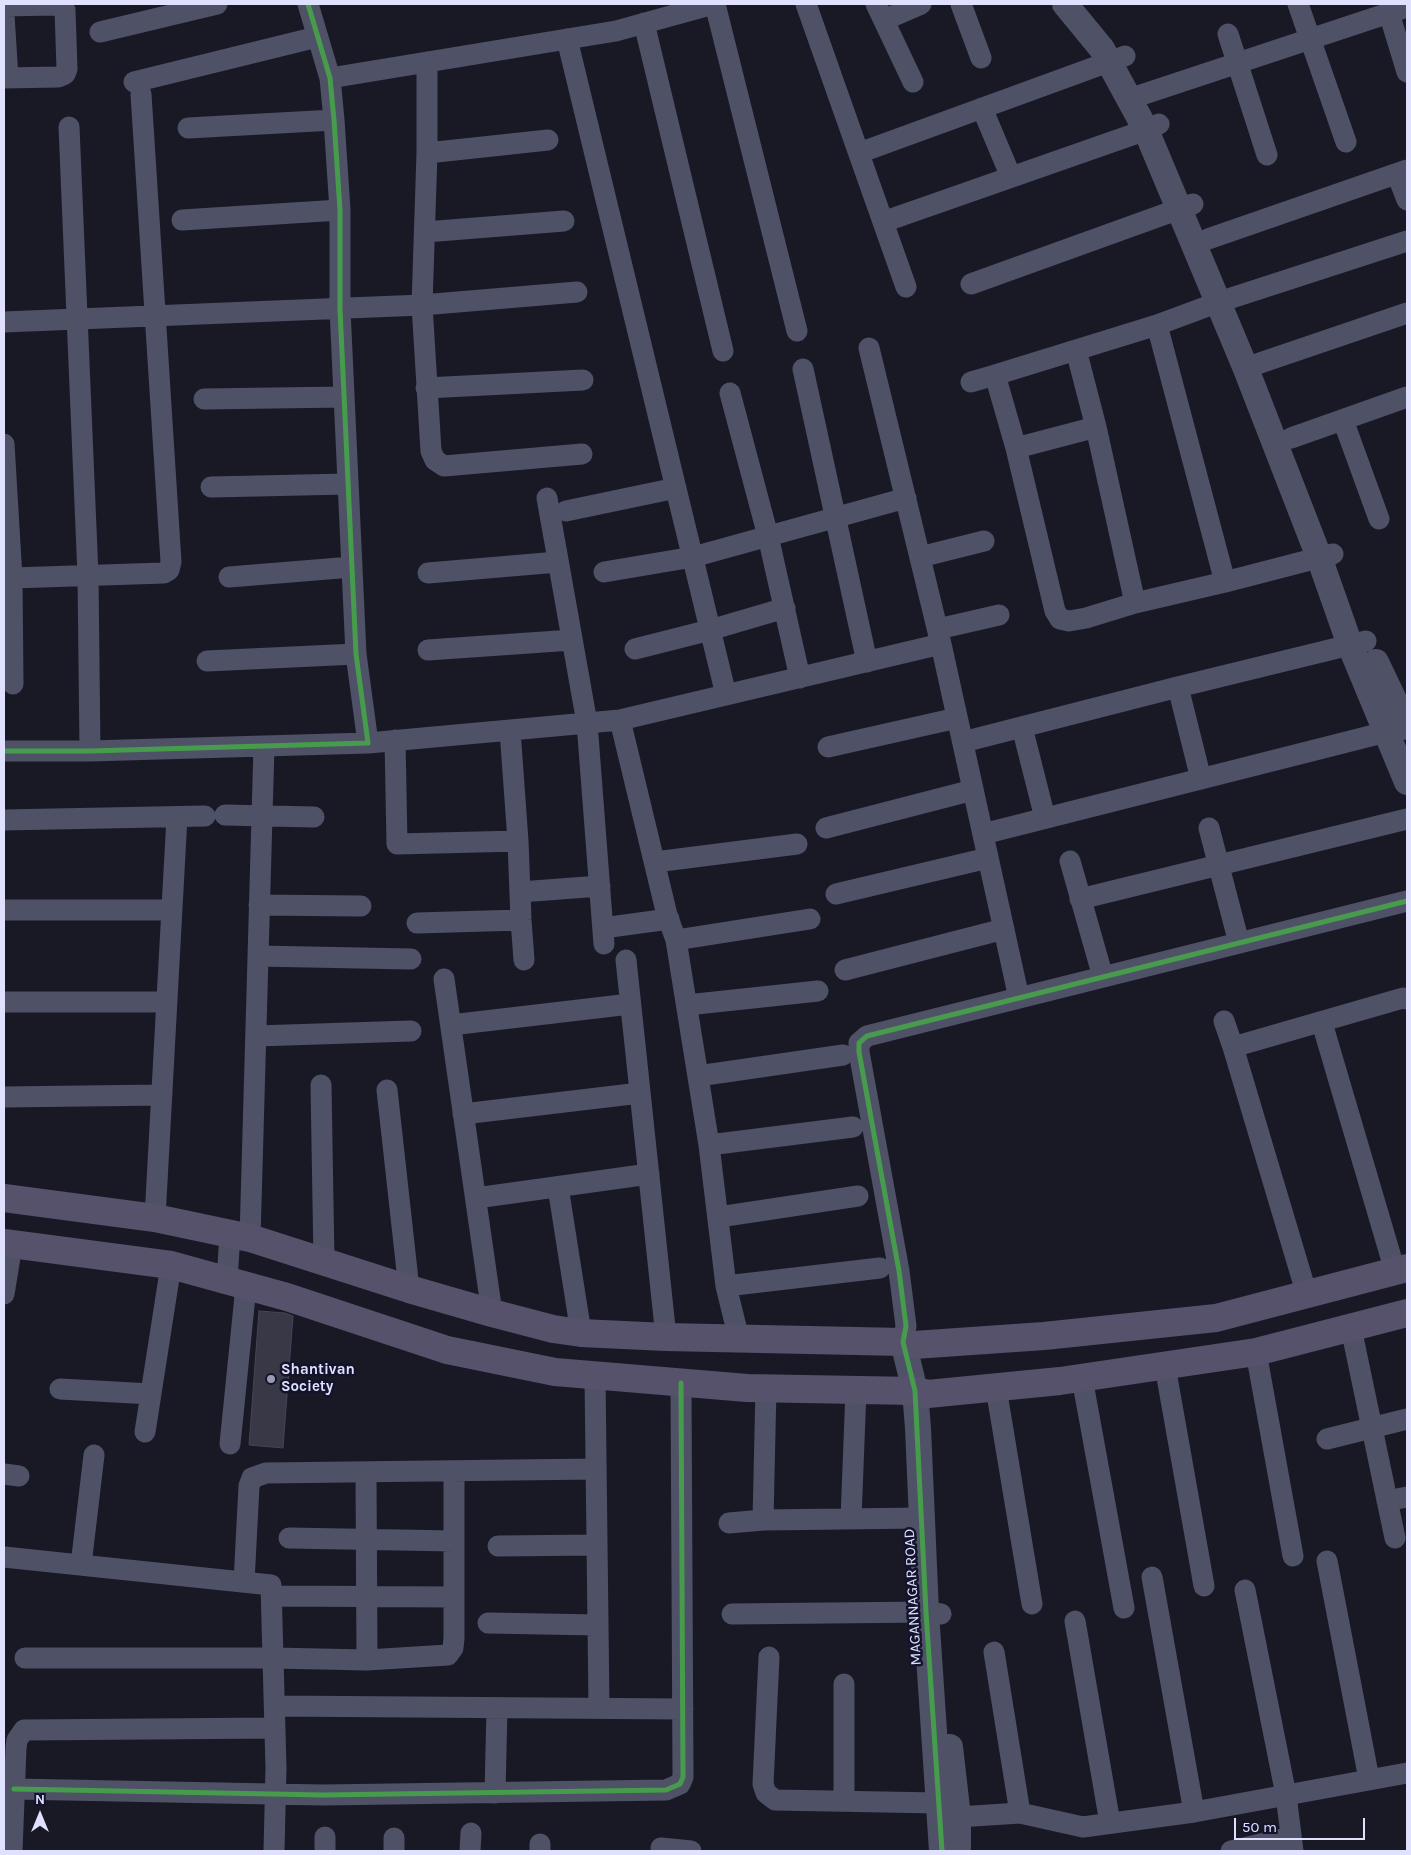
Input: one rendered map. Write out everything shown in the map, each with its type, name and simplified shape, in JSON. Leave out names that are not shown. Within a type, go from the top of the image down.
[{"type":"main road","points":[[4,1198],[155,1218],[240,1236],[492,1313],[553,1329],[581,1333],[739,1339],[1044,1336],[1216,1318],[1401,1269]]},
{"type":"main road","points":[[8,1244],[171,1265],[287,1297],[447,1350],[555,1372],[766,1388],[921,1393],[996,1388],[1082,1378],[1256,1352],[1407,1313]]},
{"type":"street","points":[[100,32],[217,4]]},
{"type":"street","points":[[308,4],[330,78],[334,120],[340,210],[340,309],[356,654],[368,743]]},
{"type":"street","points":[[330,78],[616,31],[714,4],[797,331]]},
{"type":"street","points":[[806,4],[906,287]]},
{"type":"street","points":[[913,82],[880,12],[921,4]]},
{"type":"street","points":[[961,4],[981,58]]},
{"type":"street","points":[[1066,4],[1089,31],[1117,58]]},
{"type":"street","points":[[1084,4],[1107,30],[1117,58],[1152,127],[1186,207],[1326,556],[1358,643],[1400,728],[1407,782]]},
{"type":"street","points":[[1298,4],[1346,142]]},
{"type":"street","points":[[4,6],[62,6],[65,10],[67,69],[65,74],[58,77],[6,78],[4,16]]},
{"type":"street","points":[[1137,96],[1398,10],[1407,72]]},
{"type":"street","points":[[644,23],[723,351]]},
{"type":"street","points":[[1228,34],[1267,154]]},
{"type":"street","points":[[12,578],[164,573],[169,570],[171,562],[155,316],[137,88],[317,37]]},
{"type":"street","points":[[567,39],[726,695]]},
{"type":"street","points":[[859,153],[1117,58]]},
{"type":"street","points":[[426,62],[427,152],[422,305],[431,451],[435,460],[444,466],[582,454]]},
{"type":"street","points":[[982,108],[1011,177]]},
{"type":"street","points":[[188,128],[334,120]]},
{"type":"street","points":[[69,127],[88,575],[90,751]]},
{"type":"street","points":[[883,222],[1152,127]]},
{"type":"street","points":[[427,152],[548,140]]},
{"type":"street","points":[[1208,239],[1402,172],[1407,200]]},
{"type":"street","points":[[1186,207],[1208,239],[1225,301],[1272,392],[1291,438],[1326,556]]},
{"type":"street","points":[[971,284],[1186,207]]},
{"type":"street","points":[[182,220],[340,210]]},
{"type":"street","points":[[425,232],[564,221]]},
{"type":"street","points":[[971,382],[1157,325],[1407,241]]},
{"type":"street","points":[[4,322],[422,305],[577,292]]},
{"type":"street","points":[[1257,364],[1407,313]]},
{"type":"street","points":[[1157,325],[1225,582]]},
{"type":"street","points":[[869,348],[940,637],[1019,998]]},
{"type":"street","points":[[1076,350],[1096,427],[1136,603]]},
{"type":"street","points":[[803,369],[867,662]]},
{"type":"street","points":[[995,374],[1016,448],[1055,611],[1060,619],[1069,621],[1086,618],[1136,603],[1326,556]]},
{"type":"street","points":[[426,388],[583,380]]},
{"type":"street","points":[[730,393],[768,536],[800,678]]},
{"type":"street","points":[[204,400],[344,397]]},
{"type":"street","points":[[1291,438],[1407,397]]},
{"type":"street","points":[[1343,420],[1379,519]]},
{"type":"street","points":[[1016,448],[1096,427]]},
{"type":"street","points":[[4,444],[12,578],[13,684]]},
{"type":"street","points":[[211,488],[348,484]]},
{"type":"street","points":[[566,512],[676,488]]},
{"type":"street","points":[[547,498],[587,723],[604,936],[669,919]]},
{"type":"street","points":[[604,572],[693,558],[906,498]]},
{"type":"street","points":[[920,557],[984,541]]},
{"type":"street","points":[[428,572],[558,562]]},
{"type":"street","points":[[229,578],[352,567]]},
{"type":"street","points":[[635,649],[710,630],[784,608]]},
{"type":"street","points":[[4,751],[90,751],[368,743],[620,720],[867,662],[999,615]]},
{"type":"street","points":[[428,650],[572,640]]},
{"type":"street","points":[[963,742],[1358,643]]},
{"type":"street","points":[[207,661],[356,654]]},
{"type":"street","points":[[1178,687],[1201,779]]},
{"type":"street","points":[[828,746],[957,718]]},
{"type":"street","points":[[620,720],[654,862],[676,940],[709,1145],[726,1286],[739,1339]]},
{"type":"street","points":[[1022,726],[1045,818]]},
{"type":"street","points":[[983,834],[1400,728]]},
{"type":"street","points":[[510,730],[524,960]]},
{"type":"street","points":[[395,740],[397,844],[518,841]]},
{"type":"street","points":[[230,1444],[237,1283],[256,1036],[264,746]]},
{"type":"street","points":[[826,828],[973,790]]},
{"type":"street","points":[[4,820],[215,816],[314,818]]},
{"type":"street","points":[[155,1218],[177,817]]},
{"type":"street","points":[[1080,899],[1407,819]]},
{"type":"street","points":[[1209,828],[1239,943]]},
{"type":"street","points":[[654,862],[797,844]]},
{"type":"street","points":[[836,894],[988,858]]},
{"type":"street","points":[[1070,861],[1103,977]]},
{"type":"street","points":[[520,892],[600,886]]},
{"type":"street","points":[[921,1393],[908,1338],[899,1271],[859,1052],[860,1043],[867,1036],[1407,901]]},
{"type":"street","points":[[259,905],[361,906]]},
{"type":"street","points":[[4,910],[172,910]]},
{"type":"street","points":[[676,940],[810,919]]},
{"type":"street","points":[[417,922],[521,920]]},
{"type":"street","points":[[845,970],[1004,930]]},
{"type":"street","points":[[258,956],[411,959]]},
{"type":"street","points":[[626,960],[666,1337]]},
{"type":"street","points":[[444,979],[492,1313]]},
{"type":"street","points":[[687,1005],[818,991]]},
{"type":"street","points":[[1233,1047],[1322,1023],[1403,998],[1407,999]]},
{"type":"street","points":[[4,1002],[167,1002]]},
{"type":"street","points":[[451,1025],[630,1004]]},
{"type":"street","points":[[1224,1021],[1307,1294]]},
{"type":"street","points":[[1322,1023],[1401,1269]]},
{"type":"street","points":[[256,1036],[411,1031]]},
{"type":"street","points":[[698,1076],[843,1055]]},
{"type":"street","points":[[321,1085],[324,1261]]},
{"type":"street","points":[[387,1090],[409,1289]]},
{"type":"street","points":[[464,1114],[640,1093]]},
{"type":"street","points":[[4,1097],[162,1095]]},
{"type":"street","points":[[709,1145],[853,1127]]},
{"type":"street","points":[[476,1198],[649,1174]]},
{"type":"street","points":[[558,1187],[581,1333]]},
{"type":"street","points":[[719,1217],[858,1196]]},
{"type":"street","points":[[4,1294],[8,1244]]},
{"type":"street","points":[[145,1432],[171,1265]]},
{"type":"street","points":[[726,1286],[880,1268]]},
{"type":"street","points":[[1351,1328],[1372,1428],[1397,1500],[1395,1538]]},
{"type":"street","points":[[1256,1352],[1293,1556]]},
{"type":"street","points":[[1165,1366],[1204,1586]]},
{"type":"street","points":[[594,1376],[599,1708]]},
{"type":"street","points":[[1082,1378],[1124,1608]]},
{"type":"street","points":[[14,1789],[323,1795],[666,1790],[680,1784],[683,1777],[681,1383]]},
{"type":"street","points":[[763,1520],[766,1388]]},
{"type":"street","points":[[996,1388],[1032,1604]]},
{"type":"street","points":[[60,1390],[151,1394]]},
{"type":"street","points":[[851,1519],[856,1390]]},
{"type":"street","name":"MAGANNAGAR ROAD","points":[[921,1393],[921,1518],[945,1708],[945,1812],[942,1851]]},
{"type":"street","name":"MAGANNAGAR ROAD","points":[[921,1393],[933,1613]]},
{"type":"street","points":[[1327,1439],[1407,1419]]},
{"type":"street","points":[[81,1565],[94,1456]]},
{"type":"street","points":[[244,1582],[248,1486],[252,1478],[266,1473],[596,1469]]},
{"type":"street","points":[[25,1658],[367,1660],[448,1655],[453,1648],[454,1472]]},
{"type":"street","points":[[366,1473],[367,1660]]},
{"type":"street","points":[[729,1523],[763,1520],[921,1518]]},
{"type":"street","points":[[289,1538],[454,1540]]},
{"type":"street","points":[[498,1546],[597,1545]]},
{"type":"street","points":[[4,1557],[271,1585],[276,1793],[274,1851]]},
{"type":"street","points":[[1326,1560],[1369,1779]]},
{"type":"street","points":[[1152,1577],[1194,1812]]},
{"type":"street","points":[[1231,1851],[1292,1844],[1286,1795],[1245,1590]]},
{"type":"street","points":[[272,1596],[454,1597]]},
{"type":"street","points":[[732,1614],[933,1613]]},
{"type":"street","points":[[1075,1621],[1110,1823]]},
{"type":"street","points":[[488,1623],[598,1625]]},
{"type":"street","points":[[994,1652],[1020,1813]]},
{"type":"street","points":[[769,1657],[763,1784],[766,1793],[775,1800],[844,1800],[945,1812],[1020,1813],[1083,1827],[1194,1812],[1407,1773]]},
{"type":"street","points":[[844,1684],[844,1800]]},
{"type":"street","points":[[275,1706],[683,1709]]},
{"type":"street","points":[[495,1793],[497,1708]]},
{"type":"street","points":[[12,1851],[16,1748],[17,1740],[24,1730],[275,1728]]},
{"type":"street","name":"MAGANNAGAR ROAD","points":[[945,1812],[958,1851]]},
{"type":"street","points":[[661,1848],[691,1851]]},
{"type":"building","name":"Shantivan Society","points":[[259,1311],[285,1313],[293,1316],[283,1448],[249,1445]]},
{"type":"cycle path","points":[[4,751],[90,751],[368,743],[356,654],[340,309],[340,210],[334,120],[330,78],[308,4]]},
{"type":"cycle path","points":[[942,1851],[926,1612],[915,1391],[903,1342],[906,1326],[899,1271],[859,1052],[859,1043],[867,1036],[1407,901]]},
{"type":"cycle path","points":[[14,1789],[323,1795],[666,1790],[680,1784],[683,1777],[681,1383]]},
{"type":"place","name":"Shantivan Society","points":[[271,1379]]}]
